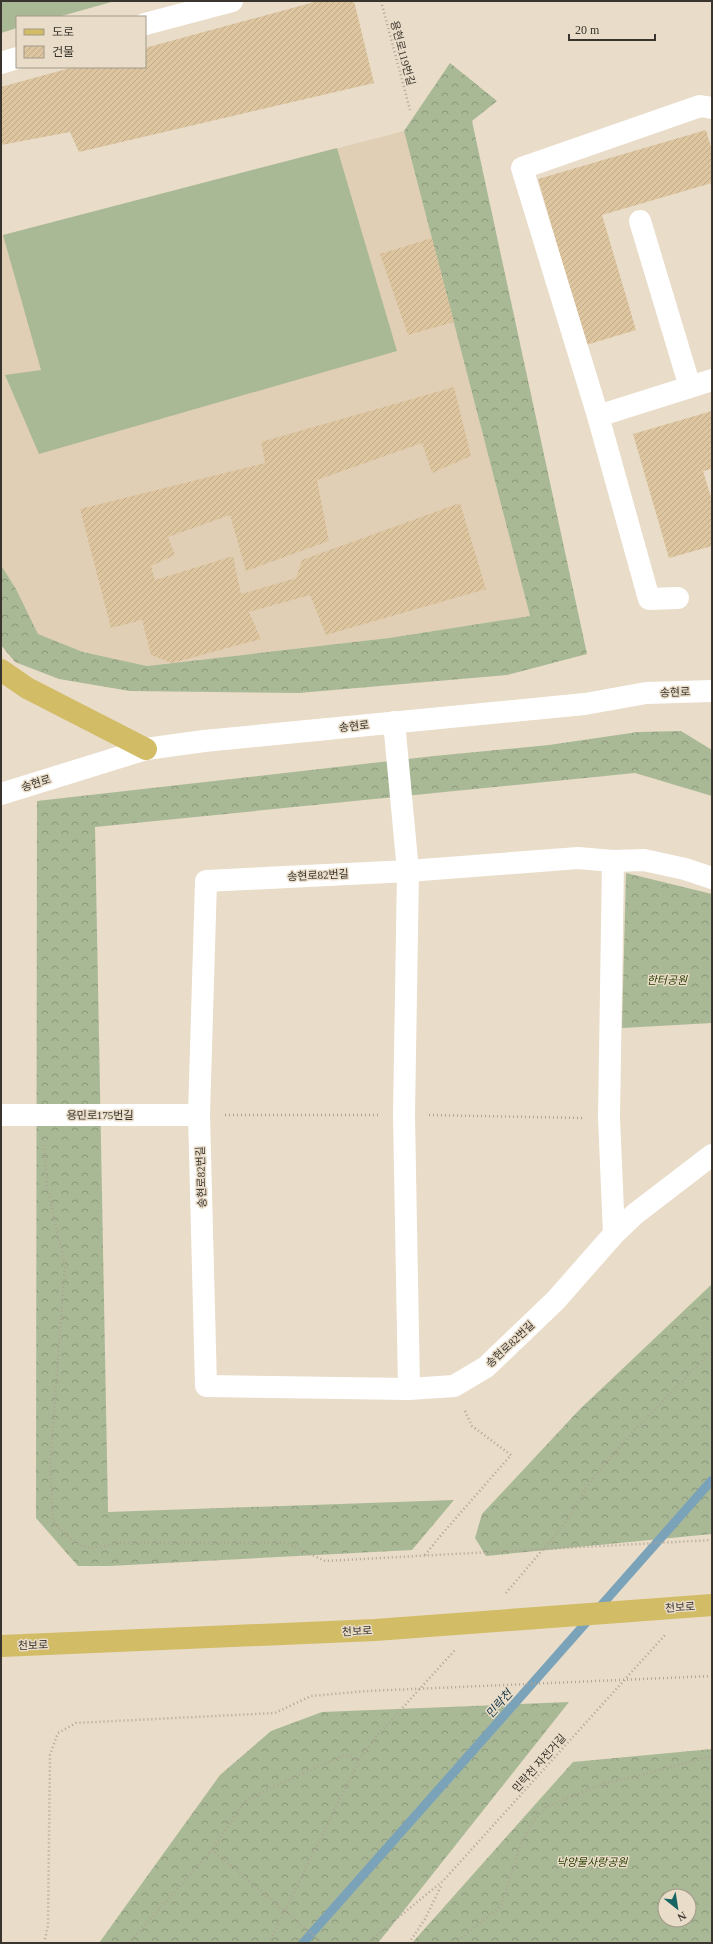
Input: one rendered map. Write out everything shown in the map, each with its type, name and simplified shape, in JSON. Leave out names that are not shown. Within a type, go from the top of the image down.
[{"type":"main road","points":[[1,670],[27,688],[146,749]]},
{"type":"main road","name":"천보로","points":[[1,1646],[375,1630],[712,1605]]},
{"type":"street","points":[[146,24],[232,1]]},
{"type":"street","points":[[1,63],[16,58]]},
{"type":"street","points":[[678,598],[648,599],[598,416],[522,168],[700,106],[712,108]]},
{"type":"street","points":[[640,221],[690,387]]},
{"type":"street","points":[[598,416],[712,380]]},
{"type":"street","name":"송현로","points":[[1,794],[146,749],[204,741],[585,704],[646,693],[712,691]]},
{"type":"street","points":[[394,722],[408,871],[404,1115],[410,1389]]},
{"type":"street","name":"송현로82번길","points":[[712,878],[685,869],[644,860],[613,861],[578,858],[408,871],[206,881],[199,1115],[206,1386],[410,1389],[454,1386],[486,1367],[556,1300],[614,1234],[635,1214],[712,1155]]},
{"type":"street","points":[[613,861],[609,1118],[614,1234]]},
{"type":"street","name":"용민로175번길","points":[[1,1115],[199,1115]]},
{"type":"path","name":"용현로119번길","points":[[381,1],[410,110]]},
{"type":"path","points":[[46,1139],[44,1143],[47,1186],[65,1266],[50,1466],[53,1522],[76,1545],[94,1549],[118,1543],[287,1543],[325,1561],[712,1540]]},
{"type":"path","points":[[425,1555],[511,1454],[472,1426],[454,1386]]},
{"type":"path","name":"민락천 자전거길","points":[[367,1943],[443,1882],[670,1630]]},
{"type":"path","points":[[44,1943],[48,1926],[50,1755],[58,1733],[76,1723],[275,1714],[311,1696],[367,1691],[712,1676]]},
{"type":"path","points":[[129,1943],[212,1850],[244,1802],[277,1785],[345,1755],[359,1760]]},
{"type":"path","points":[[455,1943],[501,1906],[521,1844],[531,1824],[546,1807],[605,1783],[712,1756]]},
{"type":"path","points":[[212,1850],[323,1943]]},
{"type":"path","points":[[409,1943],[425,1919],[443,1882]]},
{"type":"shaded area","points":[[404,131],[530,616],[389,638],[147,666],[83,652],[38,634],[16,589],[1,565],[1,236]]},
{"type":"green space","points":[[1,1],[115,1],[62,16],[16,16],[16,28],[1,33]]},
{"type":"green space","points":[[450,63],[497,101],[472,121],[587,654],[507,675],[299,693],[130,691],[59,679],[15,662],[1,645],[1,565],[16,589],[38,634],[83,652],[147,666],[389,638],[530,616],[404,131]]},
{"type":"green space","points":[[337,148],[397,351],[39,454],[5,375],[41,370],[3,235]]},
{"type":"green space","points":[[681,731],[712,750],[712,796],[635,773],[95,827],[108,1512],[454,1500],[412,1550],[109,1566],[78,1566],[36,1518],[37,801],[434,756],[549,745],[638,732]]},
{"type":"green space","name":"한터공원","points":[[626,873],[712,894],[712,1023],[622,1028]]},
{"type":"green space","points":[[712,1284],[712,1534],[486,1556],[475,1538],[482,1514],[580,1409]]},
{"type":"green space","points":[[569,1702],[378,1943],[99,1943],[220,1775],[271,1731],[322,1712]]},
{"type":"green space","name":"낙양물사랑공원","points":[[712,1749],[712,1943],[412,1943],[573,1762]]},
{"type":"building","points":[[318,1],[354,1],[374,83],[79,152],[70,132],[1,145],[1,87],[70,68],[146,68],[146,48]]},
{"type":"building","points":[[706,130],[712,151],[712,183],[602,215],[636,330],[586,345],[538,179]]},
{"type":"building","points":[[432,238],[454,322],[408,335],[380,254]]},
{"type":"building","points":[[454,387],[471,456],[432,473],[422,443],[317,480],[329,541],[246,571],[230,515],[168,537],[175,555],[151,566],[155,580],[233,556],[241,594],[296,578],[302,560],[460,503],[486,589],[326,635],[310,595],[249,612],[261,639],[172,663],[151,655],[142,620],[111,628],[80,509],[265,463],[261,442]]},
{"type":"building","points":[[712,411],[712,469],[703,471],[712,501],[712,546],[669,558],[633,434]]},
{"type":"waterway","name":"민락천","points":[[303,1943],[712,1480]]}]
